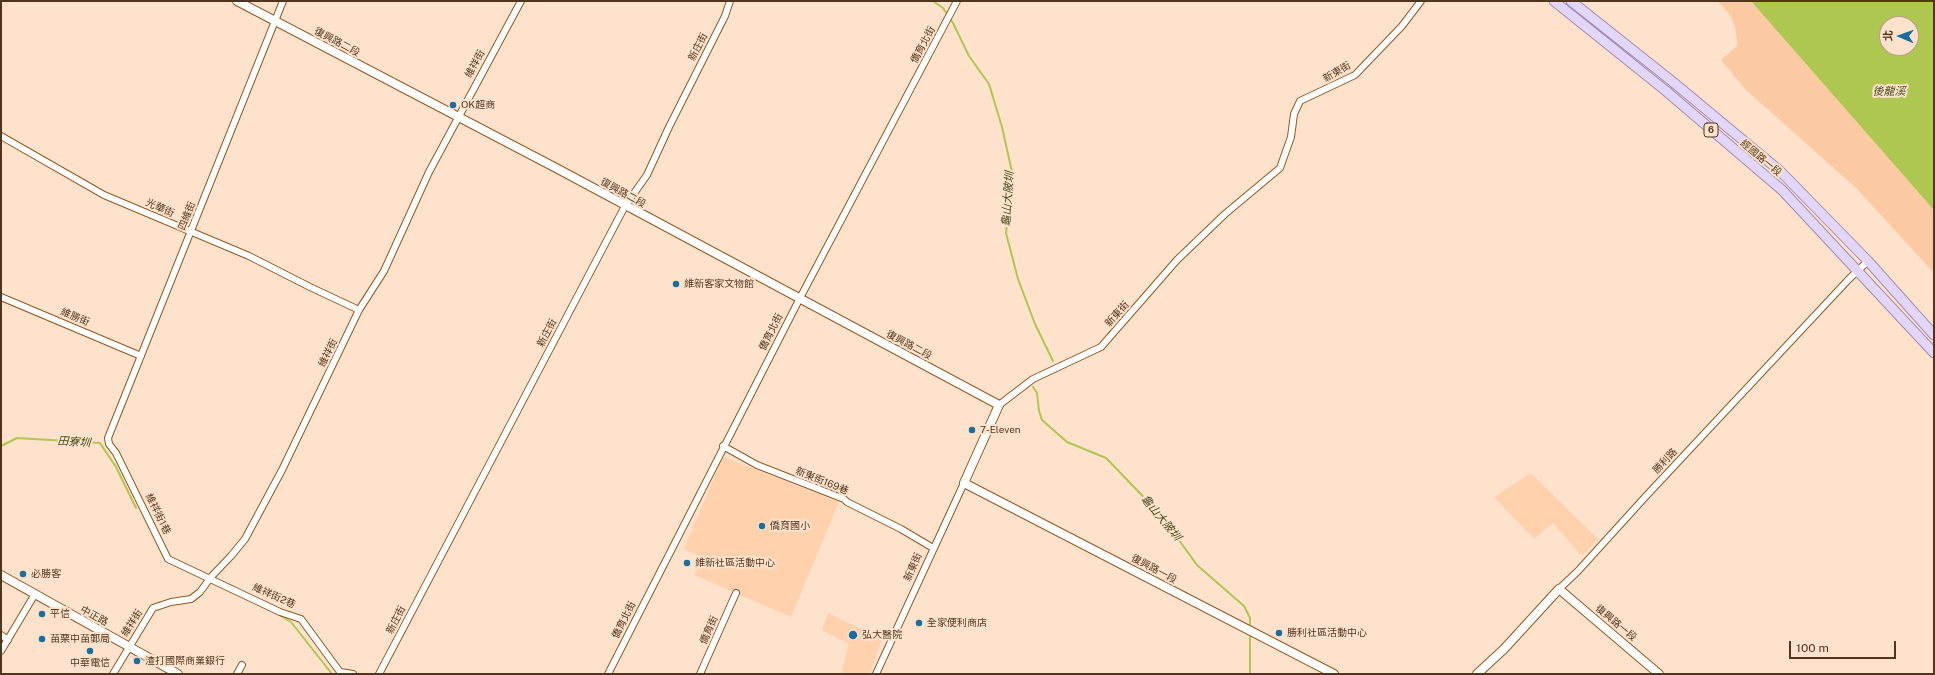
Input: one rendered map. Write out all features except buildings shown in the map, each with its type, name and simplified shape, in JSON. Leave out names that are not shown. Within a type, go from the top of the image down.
[{"type":"main road","name":"經國路一段","points":[[1554,1],[1666,91],[1782,190],[1934,353]]},
{"type":"main road","name":"經國路一段","points":[[1570,1],[1673,82],[1780,171],[1868,261],[1934,335]]},
{"type":"street","name":"復興路二段","points":[[237,1],[800,298],[999,405]]},
{"type":"street","name":"四維街","points":[[108,438],[274,20],[283,1]]},
{"type":"street","name":"維祥街","points":[[112,674],[153,608],[171,602],[191,599],[200,592],[211,577],[232,556],[245,539],[285,463],[359,310],[384,271],[428,172],[521,1]]},
{"type":"street","name":"新庄街","points":[[379,674],[624,206],[647,175],[730,1]]},
{"type":"street","name":"僑育北街","points":[[608,674],[723,446],[958,1]]},
{"type":"street","name":"新東街","points":[[876,674],[999,405],[1033,379],[1101,347],[1176,260],[1224,214],[1280,168],[1291,136],[1294,114],[1300,102],[1354,75],[1402,26],[1421,1]]},
{"type":"street","name":"光華街","points":[[1,136],[104,195],[191,230],[249,256],[359,310]]},
{"type":"street","name":"勝利路","points":[[1477,674],[1504,649],[1559,589],[1578,571],[1647,495],[1868,261]]},
{"type":"street","name":"維勝街","points":[[1,297],[141,356]]},
{"type":"street","name":"維祥街1巷","points":[[108,438],[109,444],[116,453],[168,559],[211,577]]},
{"type":"street","name":"新東街169巷","points":[[723,446],[757,465],[844,499],[847,502],[902,529],[933,548]]},
{"type":"street","name":"復興路一段","points":[[964,483],[1334,674]]},
{"type":"street","name":"中正路","points":[[1,576],[178,674]]},
{"type":"street","name":"維祥街2巷","points":[[211,577],[280,612],[302,619],[340,672],[353,674]]},
{"type":"street","name":"復興路一段","points":[[1559,589],[1659,674]]},
{"type":"street","name":"僑育街","points":[[700,674],[736,593]]},
{"type":"street","points":[[1,651],[35,594]]},
{"type":"street","points":[[1,636],[8,640]]},
{"type":"street","points":[[237,674],[242,665]]},
{"type":"shaded area","points":[[1717,1],[1754,1],[1934,160],[1934,273],[1856,188],[1745,89],[1721,60],[1737,46],[1737,39],[1733,21]]},
{"type":"shaded area","name":"僑育國小","points":[[723,457],[839,502],[791,617],[694,575],[702,557],[684,549]]},
{"type":"shaded area","points":[[1531,473],[1598,539],[1582,556],[1553,523],[1534,539],[1494,497]]},
{"type":"shaded area","points":[[828,613],[882,639],[870,674],[841,674],[849,644],[822,630]]},
{"type":"water","name":"後龍溪","points":[[1751,1],[1934,1],[1934,210]]},
{"type":"waterway","name":"龜山大陂圳","points":[[933,1],[943,8],[953,23],[969,56],[989,84],[1002,127],[1012,172],[1006,233],[1018,279],[1035,324],[1053,361]]},
{"type":"waterway","name":"龜山大陂圳","points":[[1033,387],[1037,393],[1039,411],[1042,420],[1067,442],[1106,458],[1160,514],[1197,565],[1244,606],[1250,618],[1250,629]]},
{"type":"waterway","name":"田寮圳","points":[[1,446],[17,438],[100,443],[116,467],[136,508]]},
{"type":"waterway","name":"田寮圳","points":[[278,614],[291,622],[332,674]]},
{"type":"waterway","name":"龜山大陂圳","points":[[1250,633],[1250,674]]},
{"type":"place","name":"OK超商","points":[[453,105]]},
{"type":"place","name":"維新客家文物館","points":[[676,284]]},
{"type":"place","name":"7-Eleven","points":[[972,430]]},
{"type":"place","name":"僑育國小","points":[[762,526]]},
{"type":"place","name":"維新社區活動中心","points":[[687,563]]},
{"type":"place","name":"必勝客","points":[[23,574]]},
{"type":"place","name":"平信","points":[[42,614]]},
{"type":"place","name":"全家便利商店","points":[[919,623]]},
{"type":"place","name":"勝利社區活動中心","points":[[1279,633]]},
{"type":"place","name":"弘大醫院","points":[[853,635]]},
{"type":"place","name":"苗栗中苗郵局","points":[[42,639]]},
{"type":"place","name":"中華電信","points":[[90,651]]},
{"type":"place","name":"渣打國際商業銀行","points":[[137,661]]}]
